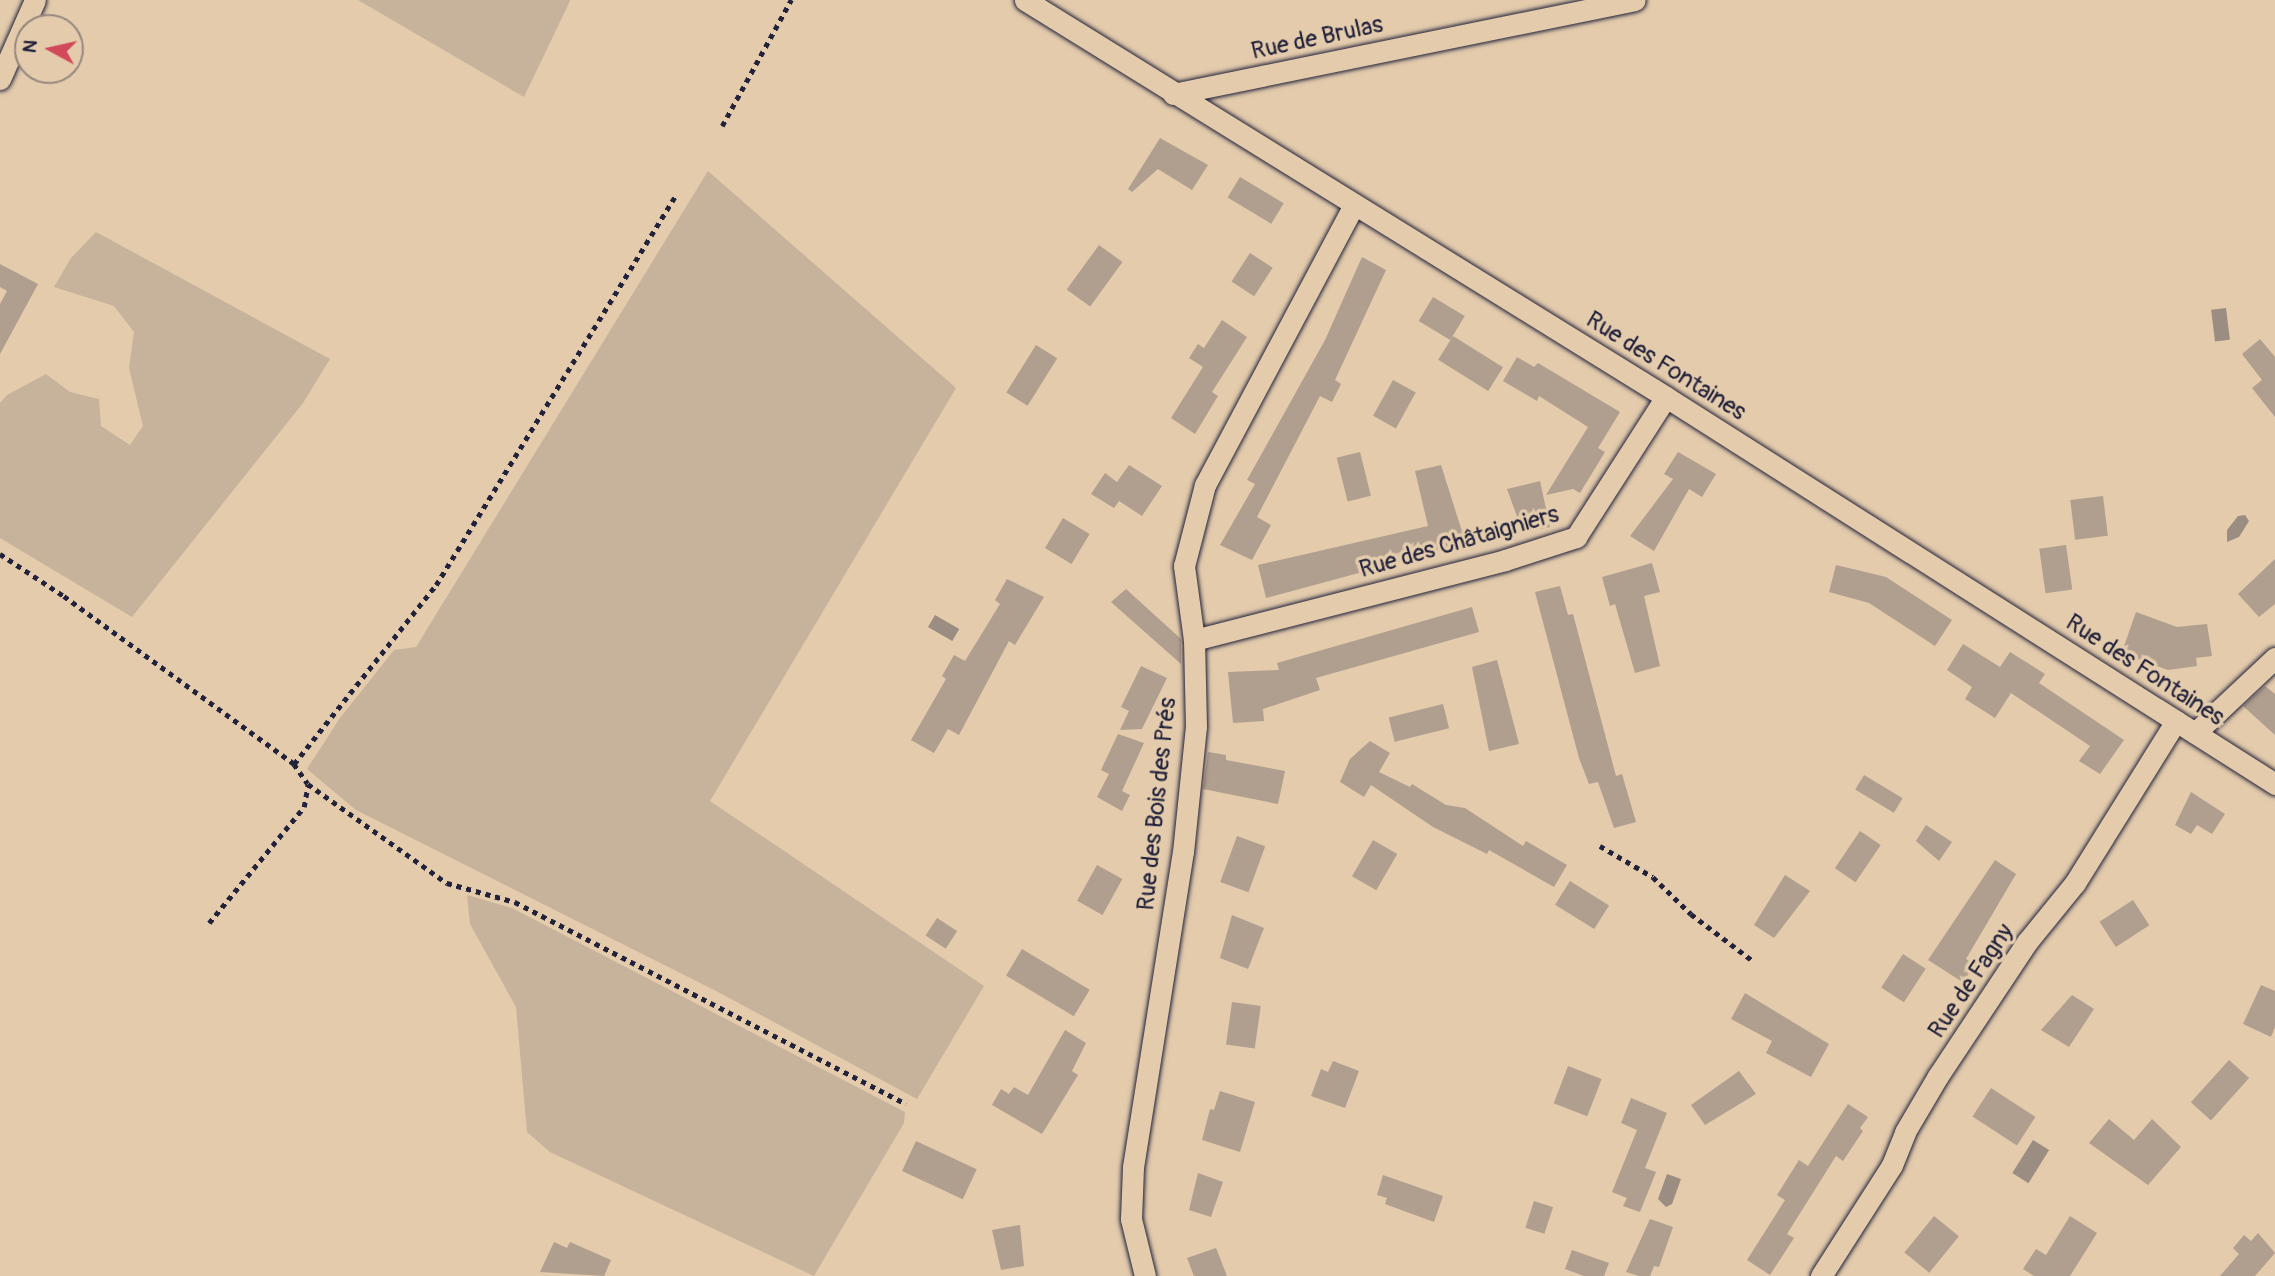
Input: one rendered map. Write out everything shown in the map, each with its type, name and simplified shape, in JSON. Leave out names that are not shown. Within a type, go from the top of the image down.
[{"type":"street","points":[[0,79],[35,0]]},
{"type":"street","name":"Rue des Fontaines","points":[[1025,0],[1173,94],[1667,397],[2275,784]]},
{"type":"street","name":"Rue de Brulas","points":[[1173,94],[1635,0]]},
{"type":"street","name":"Rue des Bois des Prés","points":[[1145,1276],[1131,1219],[1133,1167],[1183,852],[1196,727],[1194,639],[1184,566],[1205,485],[1354,205]]},
{"type":"street","name":"Rue des Châtaigniers","points":[[1194,639],[1505,560],[1576,537],[1667,397]]},
{"type":"street","points":[[2195,733],[2275,658]]},
{"type":"street","name":"Rue de Fagny","points":[[1821,1276],[1892,1165],[1905,1132],[1938,1076],[2027,942],[2075,883],[2176,721]]},
{"type":"path","points":[[722,126],[791,0]]},
{"type":"path","points":[[294,764],[436,584],[676,195]]},
{"type":"path","points":[[0,554],[64,596],[294,764],[308,784],[447,883],[515,902],[906,1104]]},
{"type":"path","points":[[209,923],[304,807],[308,784]]},
{"type":"path","points":[[1600,846],[1653,877],[1691,915],[1753,961]]},
{"type":"shaded area","points":[[358,0],[570,0],[570,1],[524,97]]},
{"type":"shaded area","points":[[708,171],[956,388],[710,801],[984,986],[917,1099],[720,993],[356,810],[307,769],[340,718],[394,650],[416,647]]},
{"type":"shaded area","points":[[96,232],[330,359],[303,403],[132,617],[0,538],[0,403],[7,395],[46,374],[70,392],[99,399],[101,426],[130,445],[143,426],[129,368],[134,332],[114,306],[54,287],[71,258]]},
{"type":"shaded area","points":[[2226,308],[2230,340],[2215,342],[2211,310]]},
{"type":"shaded area","points":[[2245,515],[2249,521],[2239,537],[2227,542],[2227,530],[2238,516]]},
{"type":"shaded area","points":[[935,615],[959,629],[952,641],[928,627]]},
{"type":"shaded area","points":[[467,895],[512,908],[905,1112],[904,1123],[814,1276],[550,1152],[527,1132],[516,1007],[470,924]]},
{"type":"shaded area","points":[[2033,1140],[2049,1150],[2028,1183],[2012,1173]]},
{"type":"shaded area","points":[[1667,1174],[1681,1179],[1672,1204],[1666,1207],[1658,1199]]},
{"type":"building","points":[[1160,138],[1208,165],[1192,190],[1158,169],[1132,192],[1128,189]]},
{"type":"building","points":[[1240,177],[1284,203],[1271,224],[1228,198]]},
{"type":"building","points":[[1099,245],[1122,262],[1090,307],[1067,289]]},
{"type":"building","points":[[1250,253],[1273,268],[1254,296],[1231,282]]},
{"type":"building","points":[[1362,257],[1386,270],[1335,380],[1341,384],[1332,402],[1320,396],[1257,517],[1271,525],[1252,560],[1220,545],[1255,484],[1247,480],[1325,340]]},
{"type":"building","points":[[0,264],[38,284],[0,354],[0,304],[7,291],[0,287]]},
{"type":"building","points":[[1433,297],[1465,316],[1450,340],[1419,321]]},
{"type":"building","points":[[1222,320],[1247,337],[1212,392],[1218,396],[1195,434],[1171,418],[1203,367],[1189,358],[1198,344],[1204,348]]},
{"type":"building","points":[[1453,336],[1503,367],[1488,391],[1438,360]]},
{"type":"building","points":[[2260,339],[2275,357],[2275,417],[2252,388],[2262,380],[2242,354]]},
{"type":"building","points":[[1036,345],[1057,358],[1028,406],[1006,392]]},
{"type":"building","points":[[1517,357],[1534,367],[1538,363],[1620,412],[1598,448],[1605,452],[1580,493],[1573,489],[1546,495],[1588,427],[1539,396],[1537,401],[1503,381]]},
{"type":"building","points":[[1393,380],[1416,393],[1396,428],[1373,416]]},
{"type":"building","points":[[1360,452],[1371,496],[1348,501],[1337,458]]},
{"type":"building","points":[[1678,452],[1716,474],[1702,497],[1689,489],[1654,551],[1630,536],[1673,479],[1664,474]]},
{"type":"building","points":[[1129,465],[1162,486],[1142,516],[1119,501],[1114,508],[1091,494],[1105,473],[1117,482]]},
{"type":"building","points":[[1441,465],[1466,544],[1266,598],[1258,565],[1428,526],[1415,471]]},
{"type":"building","points":[[1540,481],[1550,527],[1523,533],[1507,489]]},
{"type":"building","points":[[2103,496],[2108,536],[2075,540],[2070,500]]},
{"type":"building","points":[[1063,518],[1090,534],[1072,564],[1045,548]]},
{"type":"building","points":[[2066,545],[2072,590],[2046,593],[2039,549]]},
{"type":"building","points":[[2275,559],[2275,604],[2259,617],[2238,594]]},
{"type":"building","points":[[1652,563],[1660,592],[1644,596],[1660,666],[1635,673],[1615,604],[1610,606],[1602,577]]},
{"type":"building","points":[[1836,565],[1886,577],[1952,620],[1935,646],[1869,603],[1829,592]]},
{"type":"building","points":[[1007,579],[1044,597],[1015,645],[1009,641],[959,735],[948,729],[934,753],[911,740],[946,679],[942,676],[954,655],[965,661],[1000,604],[995,600]]},
{"type":"building","points":[[1560,586],[1568,615],[1573,614],[1616,776],[1622,774],[1636,822],[1614,828],[1598,782],[1589,784],[1579,758],[1535,592]]},
{"type":"building","points":[[1126,589],[1181,639],[1181,664],[1111,602]]},
{"type":"building","points":[[1472,607],[1479,632],[1316,678],[1320,690],[1263,709],[1264,721],[1233,723],[1228,672],[1279,670],[1277,663]]},
{"type":"building","points":[[2136,612],[2177,627],[2207,624],[2212,656],[2196,658],[2197,666],[2168,670],[2132,657],[2133,653],[2123,649]]},
{"type":"building","points":[[1963,644],[2000,667],[2010,652],[2045,674],[2039,683],[2124,740],[2100,774],[2079,761],[2090,746],[2011,693],[1995,718],[1965,699],[1972,687],[1947,670]]},
{"type":"building","points":[[1497,660],[1519,744],[1489,751],[1472,667]]},
{"type":"building","points":[[1141,666],[1167,678],[1142,729],[1120,730],[1129,711],[1121,707]]},
{"type":"building","points":[[2265,686],[2275,694],[2275,735],[2243,706]]},
{"type":"building","points":[[1443,704],[1449,728],[1395,742],[1389,718]]},
{"type":"building","points":[[1118,734],[1144,743],[1122,791],[1130,795],[1122,811],[1097,797],[1109,774],[1101,770]]},
{"type":"building","points":[[1370,741],[1390,753],[1379,772],[1410,787],[1412,784],[1446,805],[1465,808],[1523,846],[1526,841],[1567,865],[1554,887],[1489,850],[1487,854],[1433,827],[1371,785],[1364,797],[1340,782],[1350,759]]},
{"type":"building","points":[[1208,752],[1226,755],[1226,760],[1285,771],[1278,804],[1203,789]]},
{"type":"building","points":[[1864,775],[1903,798],[1894,813],[1855,790]]},
{"type":"building","points":[[2191,792],[2225,814],[2212,834],[2197,825],[2191,834],[2175,825]]},
{"type":"building","points":[[1926,825],[1952,842],[1939,861],[1916,841]]},
{"type":"building","points":[[1860,831],[1881,845],[1856,882],[1835,868]]},
{"type":"building","points":[[1237,836],[1265,846],[1248,892],[1220,882]]},
{"type":"building","points":[[1373,840],[1397,854],[1376,890],[1352,876]]},
{"type":"building","points":[[1995,860],[2016,874],[1966,959],[1976,965],[1964,983],[1928,960]]},
{"type":"building","points":[[1097,865],[1122,879],[1102,915],[1077,901]]},
{"type":"building","points":[[1785,875],[1810,891],[1774,938],[1754,925]]},
{"type":"building","points":[[1570,881],[1609,905],[1594,929],[1555,905]]},
{"type":"building","points":[[2133,900],[2149,925],[2116,947],[2099,922]]},
{"type":"building","points":[[1232,915],[1264,928],[1248,969],[1220,958]]},
{"type":"building","points":[[937,918],[957,931],[946,949],[926,936]]},
{"type":"building","points":[[1022,949],[1090,990],[1074,1016],[1006,976]]},
{"type":"building","points":[[1903,954],[1926,969],[1904,1002],[1881,988]]},
{"type":"building","points":[[2261,985],[2275,991],[2275,1027],[2271,1037],[2243,1024]]},
{"type":"building","points":[[1745,993],[1829,1044],[1811,1077],[1766,1053],[1772,1041],[1731,1019]]},
{"type":"building","points":[[2072,995],[2094,1009],[2069,1047],[2041,1030]]},
{"type":"building","points":[[1232,1002],[1261,1006],[1255,1049],[1226,1045]]},
{"type":"building","points":[[1065,1030],[1086,1043],[1072,1071],[1078,1075],[1042,1134],[992,1105],[1001,1089],[1009,1094],[1014,1087],[1028,1095]]},
{"type":"building","points":[[2229,1060],[2249,1078],[2211,1120],[2191,1102]]},
{"type":"building","points":[[1333,1061],[1359,1071],[1345,1108],[1311,1096],[1321,1069],[1328,1072]]},
{"type":"building","points":[[1568,1066],[1602,1079],[1587,1116],[1554,1103]]},
{"type":"building","points":[[1739,1071],[1756,1094],[1705,1125],[1691,1105]]},
{"type":"building","points":[[1991,1088],[2035,1117],[2017,1145],[1972,1117]]},
{"type":"building","points":[[1220,1091],[1255,1102],[1240,1152],[1202,1140],[1210,1109],[1214,1110]]},
{"type":"building","points":[[1631,1098],[1667,1113],[1645,1168],[1656,1172],[1640,1212],[1623,1206],[1627,1198],[1612,1192],[1637,1130],[1621,1123]]},
{"type":"building","points":[[1848,1104],[1868,1117],[1860,1128],[1863,1131],[1843,1161],[1836,1156],[1787,1234],[1794,1238],[1770,1275],[1747,1260],[1785,1200],[1777,1195],[1799,1160],[1808,1166]]},
{"type":"building","points":[[2109,1119],[2134,1140],[2152,1119],[2181,1147],[2148,1185],[2089,1143]]},
{"type":"building","points":[[916,1141],[977,1169],[963,1199],[902,1171]]},
{"type":"building","points":[[1198,1173],[1223,1182],[1211,1217],[1189,1210]]},
{"type":"building","points":[[1383,1175],[1443,1196],[1434,1222],[1385,1204],[1387,1198],[1377,1195]]},
{"type":"building","points":[[1534,1201],[1553,1207],[1544,1234],[1525,1228]]},
{"type":"building","points":[[1934,1216],[1959,1236],[1929,1273],[1904,1253]]},
{"type":"building","points":[[2070,1216],[2097,1233],[2070,1276],[2034,1276],[2023,1269],[2036,1249],[2046,1255]]},
{"type":"building","points":[[1650,1219],[1673,1227],[1659,1267],[1654,1266],[1650,1276],[1626,1272]]},
{"type":"building","points":[[1020,1225],[1024,1266],[1001,1270],[992,1230]]},
{"type":"building","points":[[2258,1233],[2275,1253],[2255,1276],[2220,1276],[2239,1254],[2233,1248],[2244,1235],[2251,1241]]},
{"type":"building","points":[[554,1242],[567,1248],[570,1242],[611,1260],[604,1276],[540,1272]]},
{"type":"building","points":[[1216,1248],[1227,1276],[1194,1276],[1187,1258]]},
{"type":"building","points":[[1572,1250],[1609,1263],[1604,1276],[1584,1276],[1565,1269]]}]
